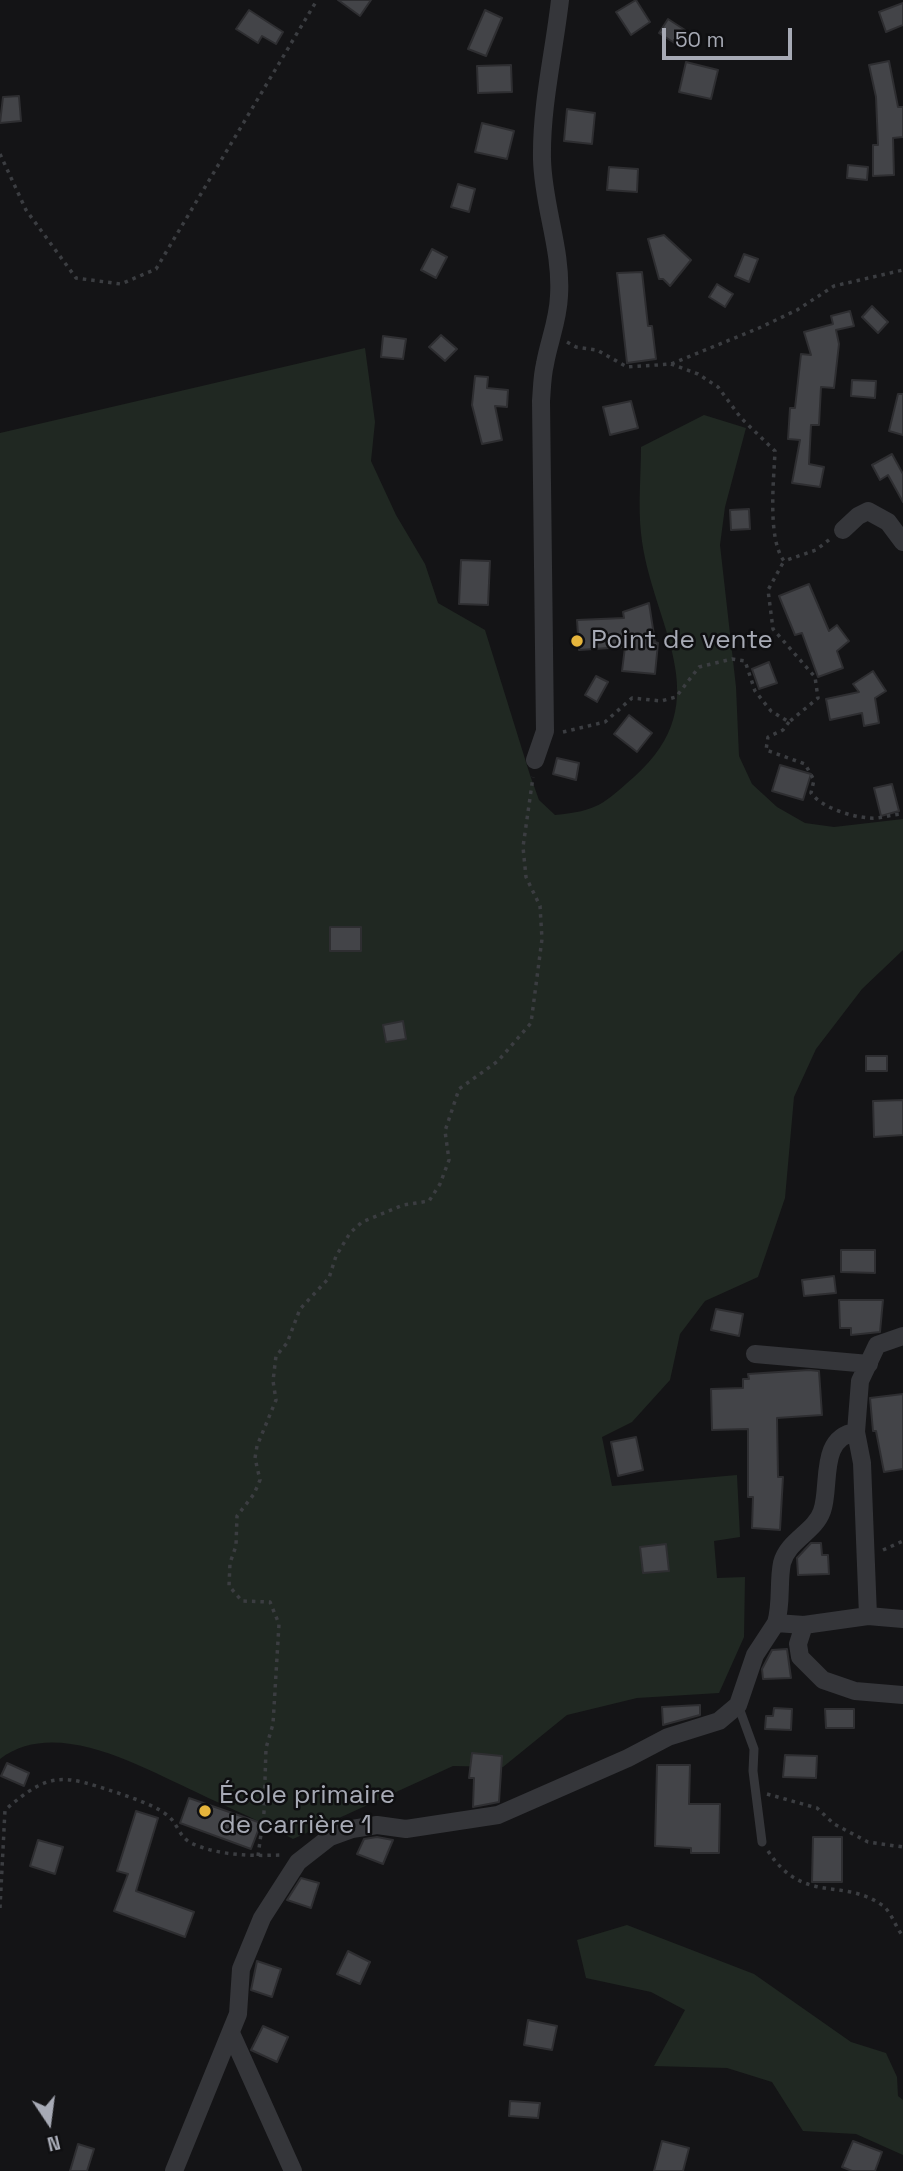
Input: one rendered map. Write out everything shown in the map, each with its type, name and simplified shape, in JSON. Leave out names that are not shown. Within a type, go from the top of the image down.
[{"type":"street","points":[[535,760],[545,731],[541,401],[545,363],[555,335],[559,296],[559,251],[544,195],[542,156],[552,39],[560,0]]},
{"type":"street","points":[[843,530],[868,511],[888,522],[903,542]]},
{"type":"street","points":[[868,1616],[862,1463],[856,1432],[860,1381],[877,1345],[903,1336]]},
{"type":"street","points":[[755,1354],[869,1364]]},
{"type":"street","points":[[174,2171],[238,2014],[241,1969],[262,1918],[298,1862],[330,1837],[352,1829],[377,1825],[405,1829],[498,1815],[628,1758],[668,1737],[719,1721],[738,1705],[755,1656],[776,1623],[785,1555],[822,1512],[828,1460],[839,1441],[856,1432]]},
{"type":"street","points":[[776,1623],[804,1625],[868,1616],[903,1619]]},
{"type":"street","points":[[804,1625],[798,1644],[800,1657],[823,1680],[855,1690],[903,1695]]},
{"type":"street","points":[[231,2033],[293,2171]]},
{"type":"lane","points":[[738,1705],[754,1749],[753,1771],[762,1842]]},
{"type":"path","points":[[0,154],[26,210],[76,278],[121,284],[156,270],[317,0]]},
{"type":"path","points":[[555,335],[576,347],[597,350],[627,367],[671,364],[769,323],[834,286],[903,270]]},
{"type":"path","points":[[671,364],[698,374],[718,387],[741,418],[775,451],[772,510],[778,552],[784,561]]},
{"type":"path","points":[[843,530],[816,550],[784,561],[768,590],[773,628],[815,677],[818,698],[783,730],[768,737],[766,750],[806,764],[814,780],[811,793],[831,810],[870,818],[903,814]]},
{"type":"path","points":[[544,711],[558,733],[584,729],[605,722],[632,698],[661,701],[676,697],[699,667],[732,659],[745,662],[755,691],[771,711],[789,722]]},
{"type":"path","points":[[258,1856],[264,1812],[266,1748],[273,1724],[279,1624],[270,1602],[242,1601],[229,1586],[230,1563],[236,1546],[237,1516],[254,1494],[260,1480],[255,1458],[257,1446],[276,1399],[274,1363],[287,1343],[300,1309],[329,1278],[336,1256],[350,1233],[362,1222],[403,1205],[429,1201],[440,1184],[449,1160],[444,1130],[459,1089],[498,1061],[531,1023],[542,939],[540,906],[526,877],[523,847],[535,760]]},
{"type":"path","points":[[0,1908],[5,1810],[37,1785],[74,1777],[150,1804],[170,1817],[176,1830],[190,1842],[226,1853],[282,1855],[298,1862]]},
{"type":"path","points":[[756,1788],[772,1797],[817,1808],[835,1824],[868,1842],[903,1847]]},
{"type":"path","points":[[762,1842],[778,1867],[796,1881],[858,1895],[882,1905],[903,1936]]},
{"type":"shaded area","points":[[365,348],[375,422],[371,461],[396,515],[425,564],[438,603],[485,630],[539,800],[555,815],[591,808],[615,794],[660,748],[673,719],[677,690],[674,660],[647,566],[641,533],[641,447],[704,415],[746,428],[725,507],[720,545],[736,687],[739,756],[752,784],[777,807],[805,823],[834,827],[903,819],[903,950],[862,989],[816,1049],[794,1097],[785,1198],[758,1277],[705,1301],[680,1334],[670,1380],[632,1422],[602,1437],[612,1486],[737,1475],[740,1537],[714,1541],[717,1578],[745,1577],[744,1637],[719,1693],[637,1698],[567,1715],[503,1767],[453,1766],[293,1839],[151,1771],[99,1750],[73,1744],[47,1743],[22,1747],[0,1759],[0,433]]},
{"type":"shaded area","points":[[627,1925],[754,1974],[851,2042],[886,2053],[897,2077],[898,2096],[903,2100],[903,2155],[856,2134],[803,2131],[772,2082],[727,2068],[654,2066],[685,2010],[651,1992],[586,1978],[577,1940]]},
{"type":"building","points":[[338,0],[371,0],[360,16]]},
{"type":"building","points":[[636,0],[650,22],[631,35],[616,12]]},
{"type":"building","points":[[903,3],[903,25],[886,32],[879,12]]},
{"type":"building","points":[[249,10],[283,32],[276,44],[262,36],[258,43],[236,29]]},
{"type":"building","points":[[485,10],[502,18],[486,56],[468,49]]},
{"type":"building","points":[[668,19],[685,30],[676,44],[659,33]]},
{"type":"building","points":[[889,61],[898,107],[903,107],[903,137],[893,138],[894,175],[873,176],[873,145],[878,145],[876,97],[869,65]]},
{"type":"building","points":[[686,62],[718,70],[711,99],[679,92]]},
{"type":"building","points":[[511,65],[512,92],[478,93],[477,66]]},
{"type":"building","points":[[19,96],[21,121],[0,123],[3,97]]},
{"type":"building","points":[[567,109],[595,113],[592,144],[564,141]]},
{"type":"building","points":[[482,123],[514,131],[507,159],[475,152]]},
{"type":"building","points":[[848,165],[868,167],[867,180],[847,178]]},
{"type":"building","points":[[609,167],[638,169],[637,192],[607,190]]},
{"type":"building","points":[[458,184],[475,189],[469,212],[451,207]]},
{"type":"building","points":[[664,235],[691,260],[670,286],[663,279],[659,279],[648,239]]},
{"type":"building","points":[[432,249],[447,257],[436,278],[421,270]]},
{"type":"building","points":[[744,254],[758,259],[749,282],[735,276]]},
{"type":"building","points":[[642,272],[648,326],[652,326],[656,359],[627,363],[617,273]]},
{"type":"building","points":[[717,284],[733,294],[725,307],[709,297]]},
{"type":"building","points":[[872,306],[888,322],[878,333],[862,317]]},
{"type":"building","points":[[850,311],[854,326],[836,330],[839,344],[834,388],[821,387],[819,425],[811,425],[809,464],[824,467],[820,487],[792,483],[800,440],[788,439],[790,408],[795,408],[801,354],[811,355],[804,332],[833,324],[831,316]]},
{"type":"building","points":[[441,335],[457,349],[445,361],[429,347]]},
{"type":"building","points":[[383,336],[406,339],[403,359],[381,357]]},
{"type":"building","points":[[475,376],[488,377],[487,388],[508,390],[507,407],[495,406],[502,440],[482,444],[472,405]]},
{"type":"building","points":[[852,380],[876,381],[875,398],[851,396]]},
{"type":"building","points":[[898,394],[903,394],[903,435],[889,431]]},
{"type":"building","points":[[631,401],[638,428],[610,435],[603,407]]},
{"type":"building","points":[[892,454],[903,474],[903,502],[888,475],[880,480],[872,465]]},
{"type":"building","points":[[749,509],[750,529],[731,530],[730,510]]},
{"type":"building","points":[[461,560],[490,561],[488,605],[459,604]]},
{"type":"building","points":[[809,584],[829,631],[837,625],[849,641],[837,651],[843,668],[818,677],[802,633],[795,635],[779,596]]},
{"type":"building","points":[[649,603],[655,642],[658,643],[655,674],[622,671],[625,647],[579,650],[577,620],[624,618],[623,612]]},
{"type":"building","points":[[769,662],[777,683],[759,689],[752,669]]},
{"type":"building","points":[[873,671],[886,691],[875,698],[879,723],[864,726],[862,713],[830,720],[826,699],[859,692],[853,684]]},
{"type":"building","points":[[596,676],[608,682],[597,702],[585,695]]},
{"type":"building","points":[[629,715],[652,733],[637,752],[614,734]]},
{"type":"building","points":[[557,758],[579,763],[576,780],[553,774]]},
{"type":"building","points":[[780,765],[811,774],[803,800],[772,791]]},
{"type":"building","points":[[892,784],[899,811],[881,816],[874,788]]},
{"type":"building","points":[[330,927],[361,927],[361,951],[330,951]]},
{"type":"building","points":[[403,1021],[406,1039],[386,1042],[383,1025]]},
{"type":"building","points":[[866,1056],[887,1056],[887,1071],[866,1071]]},
{"type":"building","points":[[903,1100],[903,1135],[874,1137],[873,1101]]},
{"type":"building","points":[[841,1250],[875,1250],[875,1273],[841,1272]]},
{"type":"building","points":[[834,1276],[836,1293],[804,1296],[802,1280]]},
{"type":"building","points":[[839,1300],[883,1300],[880,1332],[851,1335],[851,1328],[840,1328]]},
{"type":"building","points":[[716,1309],[743,1314],[739,1336],[711,1330]]},
{"type":"building","points":[[819,1371],[822,1415],[777,1418],[778,1477],[783,1477],[780,1530],[752,1528],[753,1497],[748,1497],[748,1429],[712,1430],[711,1389],[743,1388],[743,1379],[749,1379],[748,1374]]},
{"type":"building","points":[[903,1394],[903,1469],[884,1472],[876,1431],[873,1431],[870,1398]]},
{"type":"building","points":[[636,1437],[643,1470],[618,1476],[611,1442]]},
{"type":"building","points":[[811,1543],[821,1543],[822,1555],[828,1555],[829,1574],[798,1575],[797,1558]]},
{"type":"building","points":[[666,1544],[669,1571],[643,1573],[640,1547]]},
{"type":"building","points":[[787,1649],[791,1678],[763,1679],[762,1669],[772,1650]]},
{"type":"building","points":[[700,1705],[700,1715],[663,1725],[662,1707]]},
{"type":"building","points":[[774,1708],[792,1709],[791,1730],[765,1729],[766,1716],[773,1716]]},
{"type":"building","points":[[825,1709],[854,1709],[854,1728],[826,1728]]},
{"type":"building","points":[[472,1753],[502,1756],[499,1802],[473,1807],[474,1778],[469,1778]]},
{"type":"building","points":[[785,1755],[817,1756],[816,1778],[783,1777]]},
{"type":"building","points":[[7,1763],[29,1773],[24,1786],[1,1776]]},
{"type":"building","points":[[657,1765],[690,1765],[689,1804],[720,1804],[719,1853],[691,1853],[691,1848],[655,1846]]},
{"type":"building","name":"École primaire de carrière 1","points":[[189,1798],[261,1823],[251,1849],[180,1823]]},
{"type":"building","points":[[136,1811],[158,1818],[136,1891],[194,1912],[185,1937],[114,1911],[128,1874],[117,1871]]},
{"type":"building","points":[[377,1837],[393,1840],[383,1864],[357,1854],[364,1839]]},
{"type":"building","points":[[813,1837],[842,1837],[842,1882],[812,1882]]},
{"type":"building","points":[[38,1840],[63,1847],[55,1874],[30,1866]]},
{"type":"building","points":[[301,1878],[319,1883],[311,1908],[287,1900]]},
{"type":"building","points":[[348,1951],[370,1962],[360,1984],[337,1974]]},
{"type":"building","points":[[257,1961],[281,1969],[272,1997],[251,1990]]},
{"type":"building","points":[[528,2020],[557,2026],[552,2050],[524,2045]]},
{"type":"building","points":[[263,2026],[288,2037],[277,2062],[251,2050]]},
{"type":"building","points":[[510,2101],[540,2103],[538,2118],[509,2116]]},
{"type":"building","points":[[662,2141],[689,2148],[683,2171],[654,2171]]},
{"type":"building","points":[[853,2141],[882,2152],[875,2171],[852,2171],[842,2167]]},
{"type":"building","points":[[78,2144],[94,2149],[87,2171],[70,2171]]},
{"type":"place","name":"Point de vente","points":[[577,641]]},
{"type":"place","name":"École primaire de carrière 1","points":[[205,1811]]}]
